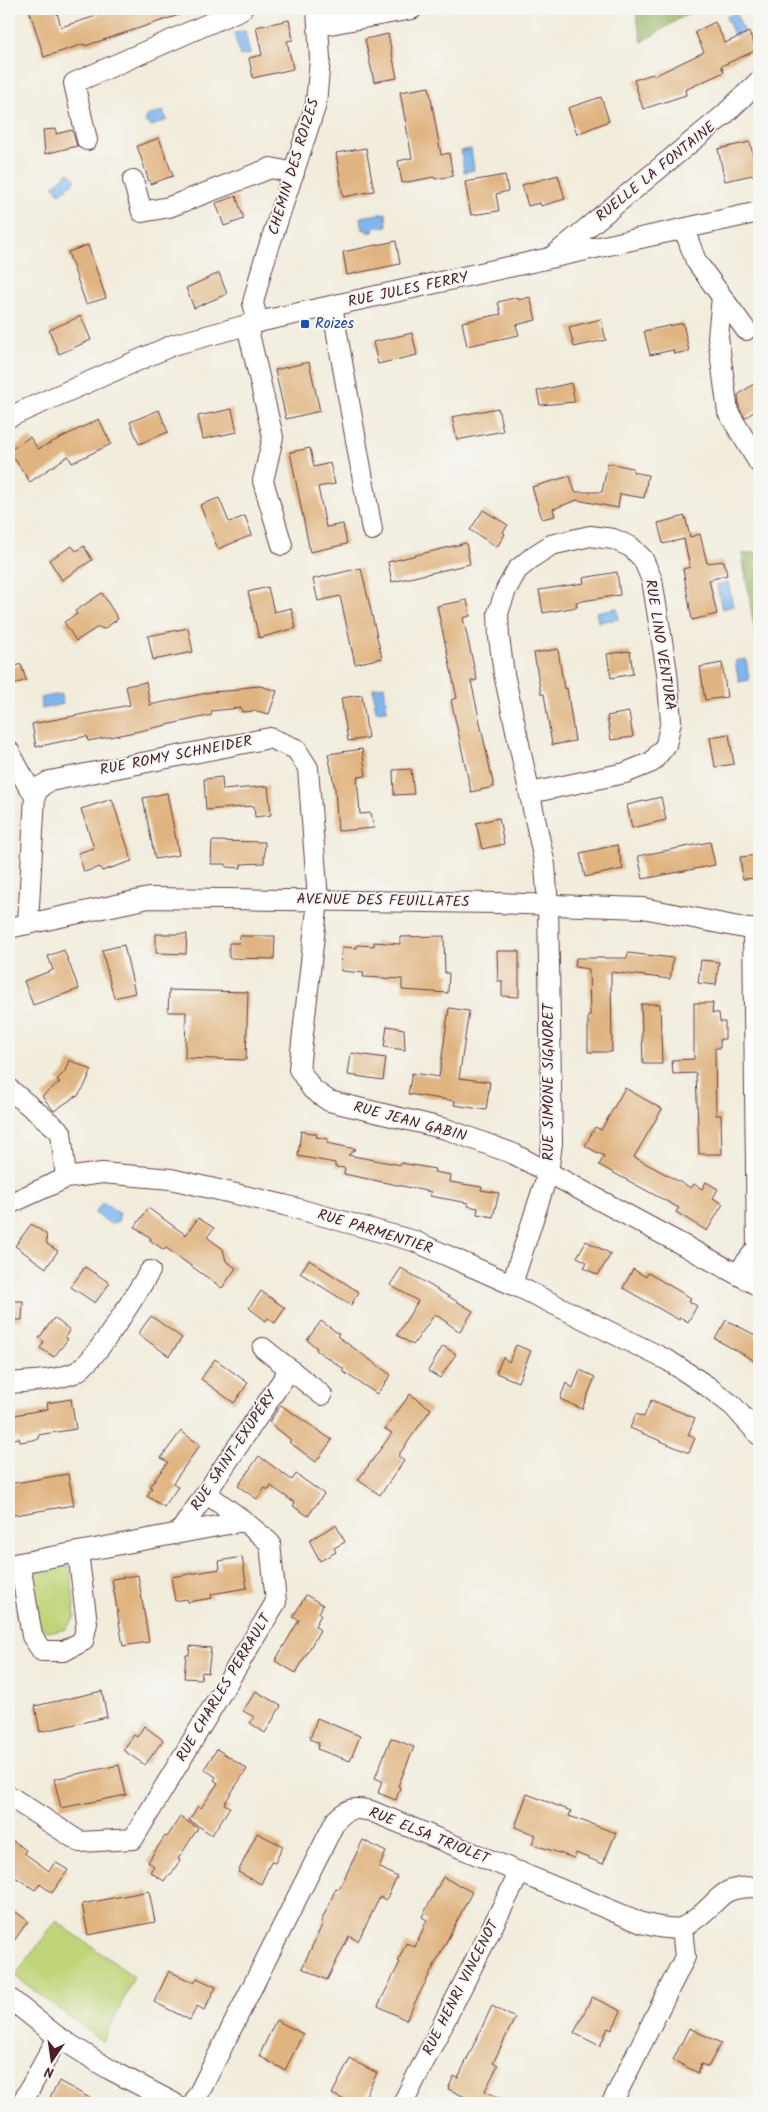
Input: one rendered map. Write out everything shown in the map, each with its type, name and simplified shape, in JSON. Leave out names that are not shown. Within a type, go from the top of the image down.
[{"type":"street","points":[[87,140],[74,83],[242,9]]},
{"type":"street","points":[[318,18],[412,9]]},
{"type":"street","name":"CHEMIN DES ROIZES","points":[[282,545],[264,481],[272,437],[252,324],[253,303],[262,268],[316,104],[320,59],[318,18]]},
{"type":"street","name":"RUELLE LA FONTAINE","points":[[550,259],[724,115],[759,80]]},
{"type":"street","points":[[133,180],[142,212],[169,207],[271,168],[294,173]]},
{"type":"street","name":"RUE JULES FERRY","points":[[9,417],[173,345],[252,324],[759,212]]},
{"type":"street","points":[[684,229],[696,261],[746,330]]},
{"type":"street","points":[[722,296],[718,337],[728,412],[759,463]]},
{"type":"street","points":[[332,306],[372,530]]},
{"type":"street","name":"RUE LINO VENTURA","points":[[530,793],[625,773],[652,762],[666,745],[671,722],[669,692],[652,580],[643,559],[631,547],[613,539],[590,536],[551,545],[534,556],[517,570],[506,590],[498,614],[504,674],[545,865],[548,905]]},
{"type":"street","name":"RUE ROMY SCHNEIDER","points":[[35,795],[41,786],[50,781],[270,738],[296,749],[308,768],[318,900]]},
{"type":"street","points":[[9,751],[35,795],[18,926]]},
{"type":"street","name":"AVENUE DES FEUILLATES","points":[[18,926],[149,898],[643,908],[756,930]]},
{"type":"street","name":"RUE JEAN GABIN","points":[[318,900],[299,1069],[312,1088],[329,1101],[446,1129],[514,1154],[759,1286]]},
{"type":"street","name":"RUE SIMONE SIGNORET","points":[[512,1284],[548,1173],[552,1143],[548,905]]},
{"type":"street","points":[[737,1274],[757,1248],[756,930]]},
{"type":"street","points":[[9,1089],[61,1132],[66,1178]]},
{"type":"street","name":"RUE PARMENTIER","points":[[9,1204],[66,1178],[102,1173],[171,1179],[284,1205],[414,1241],[512,1284],[669,1361],[733,1406],[759,1435]]},
{"type":"street","points":[[9,1383],[52,1378],[76,1372],[98,1350],[150,1271]]},
{"type":"street","points":[[263,1348],[322,1395]]},
{"type":"street","name":"RUE SAINT-EXUPÉRY","points":[[178,1533],[290,1370]]},
{"type":"street","points":[[206,1493],[244,1520]]},
{"type":"street","points":[[78,1552],[87,1623],[83,1641],[64,1651],[42,1651],[32,1636],[14,1564],[244,1520]]},
{"type":"street","name":"RUE CHARLES PERRAULT","points":[[9,1796],[80,1842],[133,1839],[276,1602],[270,1543],[244,1520]]},
{"type":"street","name":"RUE ELSA TRIOLET","points":[[194,2103],[336,1820],[346,1810],[348,1801],[356,1807],[370,1811],[642,1923],[662,1928],[682,1928]]},
{"type":"street","name":"RUE HENRI VINCENOT","points":[[403,2103],[520,1872]]},
{"type":"street","points":[[612,2103],[685,1958],[682,1928],[701,1915],[716,1898],[730,1890],[759,1887]]},
{"type":"street","points":[[9,1998],[58,2037],[109,2069],[174,2103]]},
{"type":"street","points":[[22,2103],[58,2037]]},
{"type":"green space","points":[[635,9],[687,9],[689,13],[642,42]]},
{"type":"green space","points":[[759,552],[759,656],[742,554]]},
{"type":"green space","points":[[60,1565],[68,1567],[71,1573],[75,1617],[66,1629],[51,1631],[39,1624],[32,1595],[31,1580],[36,1570]]},
{"type":"green space","points":[[56,1921],[134,1977],[103,2042],[15,1976]]},
{"type":"water","points":[[736,13],[744,32],[735,36],[726,17]]},
{"type":"water","points":[[245,31],[250,54],[240,56],[234,33]]},
{"type":"water","points":[[163,111],[167,120],[152,126],[145,122],[147,116]]},
{"type":"water","points":[[471,149],[474,170],[464,172],[461,151]]},
{"type":"water","points":[[69,172],[76,180],[60,194],[53,186]]},
{"type":"water","points":[[386,213],[387,226],[373,228],[373,232],[367,232],[366,229],[363,230],[361,217]]},
{"type":"water","points":[[728,582],[733,606],[722,609],[717,585]]},
{"type":"water","points":[[617,608],[619,619],[598,622],[596,612]]},
{"type":"water","points":[[746,659],[749,680],[739,682],[735,661]]},
{"type":"water","points":[[384,686],[387,710],[376,711],[373,688]]},
{"type":"water","points":[[61,694],[63,704],[42,709],[40,698]]},
{"type":"water","points":[[103,1202],[120,1214],[118,1222],[114,1222],[112,1225],[95,1213]]},
{"type":"building","points":[[29,9],[56,9],[61,27],[119,9],[120,12],[131,9],[187,9],[188,12],[85,46],[84,44],[44,57]]},
{"type":"building","points":[[289,20],[293,40],[287,41],[293,69],[253,78],[249,58],[262,55],[256,27]]},
{"type":"building","points":[[715,22],[725,43],[749,32],[757,50],[721,66],[724,72],[685,90],[686,95],[643,109],[634,80],[653,74],[654,76],[704,52],[695,32]]},
{"type":"building","points":[[388,34],[397,78],[374,82],[365,39]]},
{"type":"building","points":[[429,87],[441,155],[449,153],[453,176],[435,179],[434,177],[402,183],[398,161],[412,158],[400,92]]},
{"type":"building","points":[[601,97],[609,121],[577,134],[568,108]]},
{"type":"building","points":[[56,129],[56,134],[72,130],[77,146],[45,154],[43,130]]},
{"type":"building","points":[[159,138],[173,176],[150,184],[137,146]]},
{"type":"building","points":[[750,142],[757,174],[725,181],[718,149]]},
{"type":"building","points":[[366,148],[374,191],[343,197],[336,153]]},
{"type":"building","points":[[505,175],[508,191],[496,194],[499,211],[471,215],[465,182]]},
{"type":"building","points":[[558,175],[565,199],[541,206],[540,203],[528,206],[522,185]]},
{"type":"building","points":[[236,196],[244,219],[224,226],[216,203]]},
{"type":"building","points":[[396,241],[400,264],[347,275],[343,252]]},
{"type":"building","points":[[88,245],[106,298],[86,304],[68,252]]},
{"type":"building","points":[[219,273],[227,294],[194,308],[186,288]]},
{"type":"building","points":[[518,297],[519,300],[530,297],[536,320],[516,325],[519,335],[467,346],[462,322],[501,314],[498,302]]},
{"type":"building","points":[[81,316],[91,340],[59,354],[49,330]]},
{"type":"building","points":[[601,319],[606,340],[574,347],[569,327]]},
{"type":"building","points":[[683,323],[689,351],[674,354],[673,350],[650,355],[644,331]]},
{"type":"building","points":[[412,333],[417,355],[378,364],[373,342]]},
{"type":"building","points":[[309,362],[320,411],[286,419],[275,370]]},
{"type":"building","points":[[759,380],[759,408],[745,418],[739,408],[738,395]]},
{"type":"building","points":[[571,383],[575,402],[540,405],[537,391]]},
{"type":"building","points":[[498,408],[503,431],[457,440],[452,417]]},
{"type":"building","points":[[232,409],[237,432],[203,439],[198,416]]},
{"type":"building","points":[[159,410],[168,432],[139,444],[130,422]]},
{"type":"building","points":[[99,419],[111,444],[72,463],[68,456],[30,482],[9,451],[30,437],[38,449]]},
{"type":"building","points":[[310,448],[314,467],[330,463],[335,484],[318,487],[326,527],[343,524],[347,544],[310,552],[290,452]]},
{"type":"building","points":[[608,463],[633,468],[633,472],[648,475],[644,498],[620,494],[618,508],[577,500],[553,509],[555,516],[542,519],[532,487],[570,476],[575,492],[602,492]]},
{"type":"building","points":[[219,498],[229,522],[245,516],[252,535],[218,549],[200,505]]},
{"type":"building","points":[[483,510],[508,525],[497,547],[470,530]]},
{"type":"building","points":[[685,516],[690,537],[700,534],[707,563],[724,561],[727,575],[709,580],[717,614],[692,620],[683,569],[690,567],[684,539],[663,544],[658,523]]},
{"type":"building","points":[[466,543],[470,564],[392,582],[388,562]]},
{"type":"building","points":[[72,546],[76,551],[84,546],[92,560],[62,580],[49,560]]},
{"type":"building","points":[[361,568],[382,658],[355,664],[340,596],[318,601],[313,579]]},
{"type":"building","points":[[617,572],[620,595],[576,602],[577,607],[543,613],[539,590],[584,583],[583,578]]},
{"type":"building","points":[[268,587],[274,612],[291,608],[296,628],[259,638],[248,592]]},
{"type":"building","points":[[102,593],[118,619],[104,629],[98,627],[76,641],[64,622],[77,614],[75,611]]},
{"type":"building","points":[[467,600],[470,616],[463,618],[477,680],[471,681],[494,787],[471,792],[451,700],[457,698],[437,606]]},
{"type":"building","points":[[188,628],[193,652],[153,660],[148,636]]},
{"type":"building","points":[[558,649],[564,689],[567,688],[575,741],[552,745],[544,694],[541,694],[534,653]]},
{"type":"building","points":[[630,651],[633,674],[611,678],[607,654]]},
{"type":"building","points":[[722,663],[727,697],[705,700],[700,667]]},
{"type":"building","points":[[21,664],[26,680],[9,686],[9,669]]},
{"type":"building","points":[[146,682],[150,705],[211,692],[239,690],[239,688],[260,686],[277,691],[269,714],[257,711],[242,712],[241,708],[211,711],[212,715],[135,732],[88,741],[87,736],[36,747],[32,724],[130,705],[126,686]]},
{"type":"building","points":[[362,695],[368,738],[348,741],[341,698]]},
{"type":"building","points":[[629,712],[633,737],[611,740],[607,716]]},
{"type":"building","points":[[729,734],[734,764],[715,767],[710,737]]},
{"type":"building","points":[[362,749],[366,776],[357,777],[360,814],[371,813],[374,828],[338,831],[335,789],[328,754]]},
{"type":"building","points":[[411,769],[414,794],[394,795],[393,770]]},
{"type":"building","points":[[222,777],[223,790],[268,786],[271,815],[255,817],[254,806],[206,810],[204,779]]},
{"type":"building","points":[[167,793],[179,855],[155,859],[143,798]]},
{"type":"building","points":[[661,797],[666,820],[632,828],[627,805]]},
{"type":"building","points":[[112,799],[132,861],[102,871],[100,867],[84,872],[78,853],[94,848],[81,809]]},
{"type":"building","points":[[499,818],[504,844],[482,849],[476,823]]},
{"type":"building","points":[[212,841],[265,842],[264,863],[241,864],[241,868],[226,867],[226,864],[211,864]]},
{"type":"building","points":[[710,842],[715,865],[643,879],[638,856]]},
{"type":"building","points":[[617,845],[623,869],[585,877],[580,853]]},
{"type":"building","points":[[759,855],[759,878],[743,879],[740,857]]},
{"type":"building","points":[[156,934],[187,934],[186,954],[156,953]]},
{"type":"building","points":[[240,936],[275,936],[274,959],[229,958],[229,943],[239,943]]},
{"type":"building","points":[[444,936],[445,973],[449,973],[448,993],[402,990],[402,979],[363,977],[364,973],[341,971],[342,947],[357,948],[357,945],[374,946],[374,942],[400,944],[400,937]]},
{"type":"building","points":[[124,945],[135,993],[114,998],[102,950]]},
{"type":"building","points":[[64,950],[79,989],[33,1005],[24,981],[53,970],[48,956]]},
{"type":"building","points":[[497,951],[519,951],[519,997],[502,996],[502,981],[498,981]]},
{"type":"building","points":[[628,953],[673,958],[670,979],[611,972],[612,1052],[588,1052],[588,1016],[590,1016],[589,969],[575,967],[576,958],[627,958]]},
{"type":"building","points":[[701,960],[719,962],[716,985],[698,983]]},
{"type":"building","points":[[169,990],[248,992],[246,1060],[185,1058],[186,1012],[168,1012]]},
{"type":"building","points":[[694,1003],[713,1003],[712,1013],[719,1013],[720,1022],[725,1022],[725,1039],[720,1039],[720,1048],[715,1048],[716,1115],[721,1115],[722,1154],[699,1154],[696,1073],[673,1074],[672,1060],[694,1059]]},
{"type":"building","points":[[641,1004],[660,1004],[662,1064],[643,1064]]},
{"type":"building","points":[[449,1008],[469,1011],[459,1078],[490,1082],[486,1110],[454,1105],[455,1101],[408,1094],[412,1073],[439,1077]]},
{"type":"building","points":[[387,1026],[404,1029],[405,1050],[384,1047]]},
{"type":"building","points":[[351,1053],[386,1058],[383,1080],[348,1075]]},
{"type":"building","points":[[69,1060],[92,1070],[77,1097],[54,1111],[42,1096],[60,1082],[57,1080],[65,1071]]},
{"type":"building","points":[[625,1088],[662,1109],[634,1157],[691,1188],[694,1184],[702,1189],[706,1182],[718,1189],[713,1198],[723,1204],[707,1231],[676,1212],[679,1208],[599,1165],[604,1156],[585,1146],[595,1127],[601,1130]]},
{"type":"building","points":[[301,1131],[317,1134],[316,1137],[328,1139],[327,1143],[356,1149],[348,1155],[435,1169],[434,1172],[451,1175],[450,1182],[482,1187],[481,1190],[499,1193],[493,1217],[477,1214],[478,1208],[468,1206],[468,1203],[430,1196],[431,1192],[344,1174],[345,1168],[335,1167],[335,1163],[298,1156]]},
{"type":"building","points":[[148,1208],[186,1235],[198,1218],[214,1228],[207,1237],[223,1249],[226,1261],[236,1268],[222,1288],[166,1248],[164,1250],[135,1227]]},
{"type":"building","points":[[31,1224],[46,1234],[47,1244],[58,1251],[46,1268],[15,1246]]},
{"type":"building","points":[[586,1241],[611,1254],[598,1275],[584,1268],[587,1262],[577,1257]]},
{"type":"building","points":[[309,1260],[359,1292],[351,1305],[300,1273]]},
{"type":"building","points":[[85,1267],[110,1283],[95,1303],[71,1287]]},
{"type":"building","points":[[401,1268],[473,1311],[460,1332],[435,1314],[413,1345],[397,1335],[418,1301],[390,1285]]},
{"type":"building","points":[[633,1269],[646,1277],[648,1273],[691,1298],[689,1301],[697,1306],[688,1322],[680,1317],[679,1320],[623,1288]]},
{"type":"building","points":[[261,1291],[285,1308],[275,1323],[268,1318],[266,1321],[249,1308]]},
{"type":"building","points":[[9,1301],[23,1301],[22,1320],[9,1320]]},
{"type":"building","points":[[151,1316],[182,1338],[169,1356],[138,1334]]},
{"type":"building","points":[[54,1318],[70,1330],[65,1337],[68,1339],[54,1357],[40,1348],[44,1342],[39,1338]]},
{"type":"building","points":[[726,1320],[759,1337],[759,1363],[715,1339]]},
{"type":"building","points":[[321,1321],[339,1334],[337,1336],[391,1375],[377,1394],[342,1371],[344,1369],[316,1350],[317,1348],[307,1340]]},
{"type":"building","points":[[516,1345],[531,1351],[518,1382],[496,1373],[503,1357],[509,1362]]},
{"type":"building","points":[[443,1346],[456,1354],[440,1378],[428,1371]]},
{"type":"building","points":[[215,1359],[248,1383],[234,1403],[201,1379]]},
{"type":"building","points":[[580,1370],[595,1377],[582,1409],[560,1399],[566,1383],[573,1388]]},
{"type":"building","points":[[410,1394],[431,1409],[398,1456],[404,1461],[380,1495],[358,1480],[392,1433],[385,1429]]},
{"type":"building","points":[[71,1399],[76,1429],[38,1435],[39,1439],[20,1442],[19,1438],[9,1440],[9,1416],[48,1409],[47,1403]]},
{"type":"building","points":[[651,1400],[695,1418],[688,1435],[695,1438],[689,1453],[630,1428],[636,1414],[644,1417]]},
{"type":"building","points":[[281,1405],[332,1440],[316,1462],[289,1442],[291,1440],[269,1422]]},
{"type":"building","points":[[181,1431],[200,1445],[173,1483],[178,1487],[164,1507],[147,1496],[152,1488],[150,1486],[168,1462],[161,1458]]},
{"type":"building","points":[[259,1456],[292,1480],[296,1474],[324,1494],[308,1516],[293,1506],[295,1503],[271,1486],[269,1490],[265,1488],[257,1499],[238,1486]]},
{"type":"building","points":[[68,1474],[74,1505],[9,1516],[9,1484]]},
{"type":"building","points":[[336,1525],[345,1542],[334,1548],[336,1552],[320,1561],[309,1540]]},
{"type":"building","points":[[242,1557],[247,1588],[211,1594],[212,1598],[188,1602],[187,1599],[175,1601],[171,1577],[220,1569],[219,1561]]},
{"type":"building","points":[[138,1575],[149,1642],[123,1646],[112,1579]]},
{"type":"building","points":[[306,1595],[323,1605],[319,1613],[321,1615],[315,1626],[320,1630],[296,1673],[275,1661],[299,1620],[293,1617]]},
{"type":"building","points":[[190,1646],[211,1648],[208,1673],[202,1672],[201,1679],[184,1678],[186,1655],[189,1655]]},
{"type":"building","points":[[102,1691],[107,1717],[40,1732],[35,1706]]},
{"type":"building","points":[[256,1691],[281,1706],[265,1733],[250,1723],[254,1717],[243,1711]]},
{"type":"building","points":[[317,1718],[360,1736],[350,1761],[317,1749],[319,1743],[310,1739]]},
{"type":"building","points":[[144,1726],[163,1740],[145,1765],[123,1750],[134,1735],[137,1737]]},
{"type":"building","points":[[391,1738],[414,1747],[398,1786],[400,1787],[396,1800],[378,1793],[382,1781],[375,1778]]},
{"type":"building","points":[[217,1749],[247,1769],[224,1804],[230,1807],[212,1835],[189,1820],[198,1806],[201,1808],[218,1783],[214,1780],[216,1777],[204,1769]]},
{"type":"building","points":[[119,1765],[126,1795],[61,1808],[54,1779]]},
{"type":"building","points":[[527,1794],[571,1811],[569,1816],[616,1833],[603,1864],[576,1853],[574,1858],[532,1844],[536,1835],[515,1827]]},
{"type":"building","points":[[180,1817],[198,1828],[178,1859],[180,1860],[170,1876],[168,1875],[164,1881],[150,1872],[154,1866],[148,1862]]},
{"type":"building","points":[[257,1833],[283,1846],[275,1863],[271,1862],[261,1884],[238,1872]]},
{"type":"building","points":[[9,1838],[26,1850],[24,1853],[49,1871],[55,1862],[68,1870],[52,1893],[40,1884],[35,1890],[9,1873]]},
{"type":"building","points":[[363,1840],[386,1852],[379,1867],[397,1877],[386,1900],[380,1897],[358,1941],[349,1936],[327,1980],[302,1968],[323,1923],[321,1922],[336,1888],[339,1889]]},
{"type":"building","points":[[443,1877],[472,1892],[406,2020],[378,2006],[400,1962],[398,1961],[406,1943],[415,1947],[427,1920],[422,1917]]},
{"type":"building","points":[[149,1891],[155,1922],[88,1935],[82,1904]]},
{"type":"building","points":[[9,1907],[28,1921],[9,1948]]},
{"type":"building","points":[[169,1971],[194,1983],[197,1978],[216,1987],[204,2010],[197,2006],[190,2020],[154,2002]]},
{"type":"building","points":[[592,1997],[621,2011],[612,2030],[608,2028],[600,2046],[574,2033]]},
{"type":"building","points":[[492,2006],[515,2018],[493,2063],[498,2065],[485,2091],[510,2103],[478,2103],[448,2089],[454,2076],[458,2078]]},
{"type":"building","points":[[276,2020],[303,2034],[285,2070],[259,2056]]},
{"type":"building","points":[[689,2028],[721,2043],[708,2067],[701,2064],[698,2073],[673,2060]]},
{"type":"building","points":[[350,2059],[377,2073],[362,2103],[351,2103],[332,2094]]},
{"type":"building","points":[[59,2081],[99,2103],[47,2103]]},
{"type":"place","name":"Roizes","points":[[305,324]]}]
